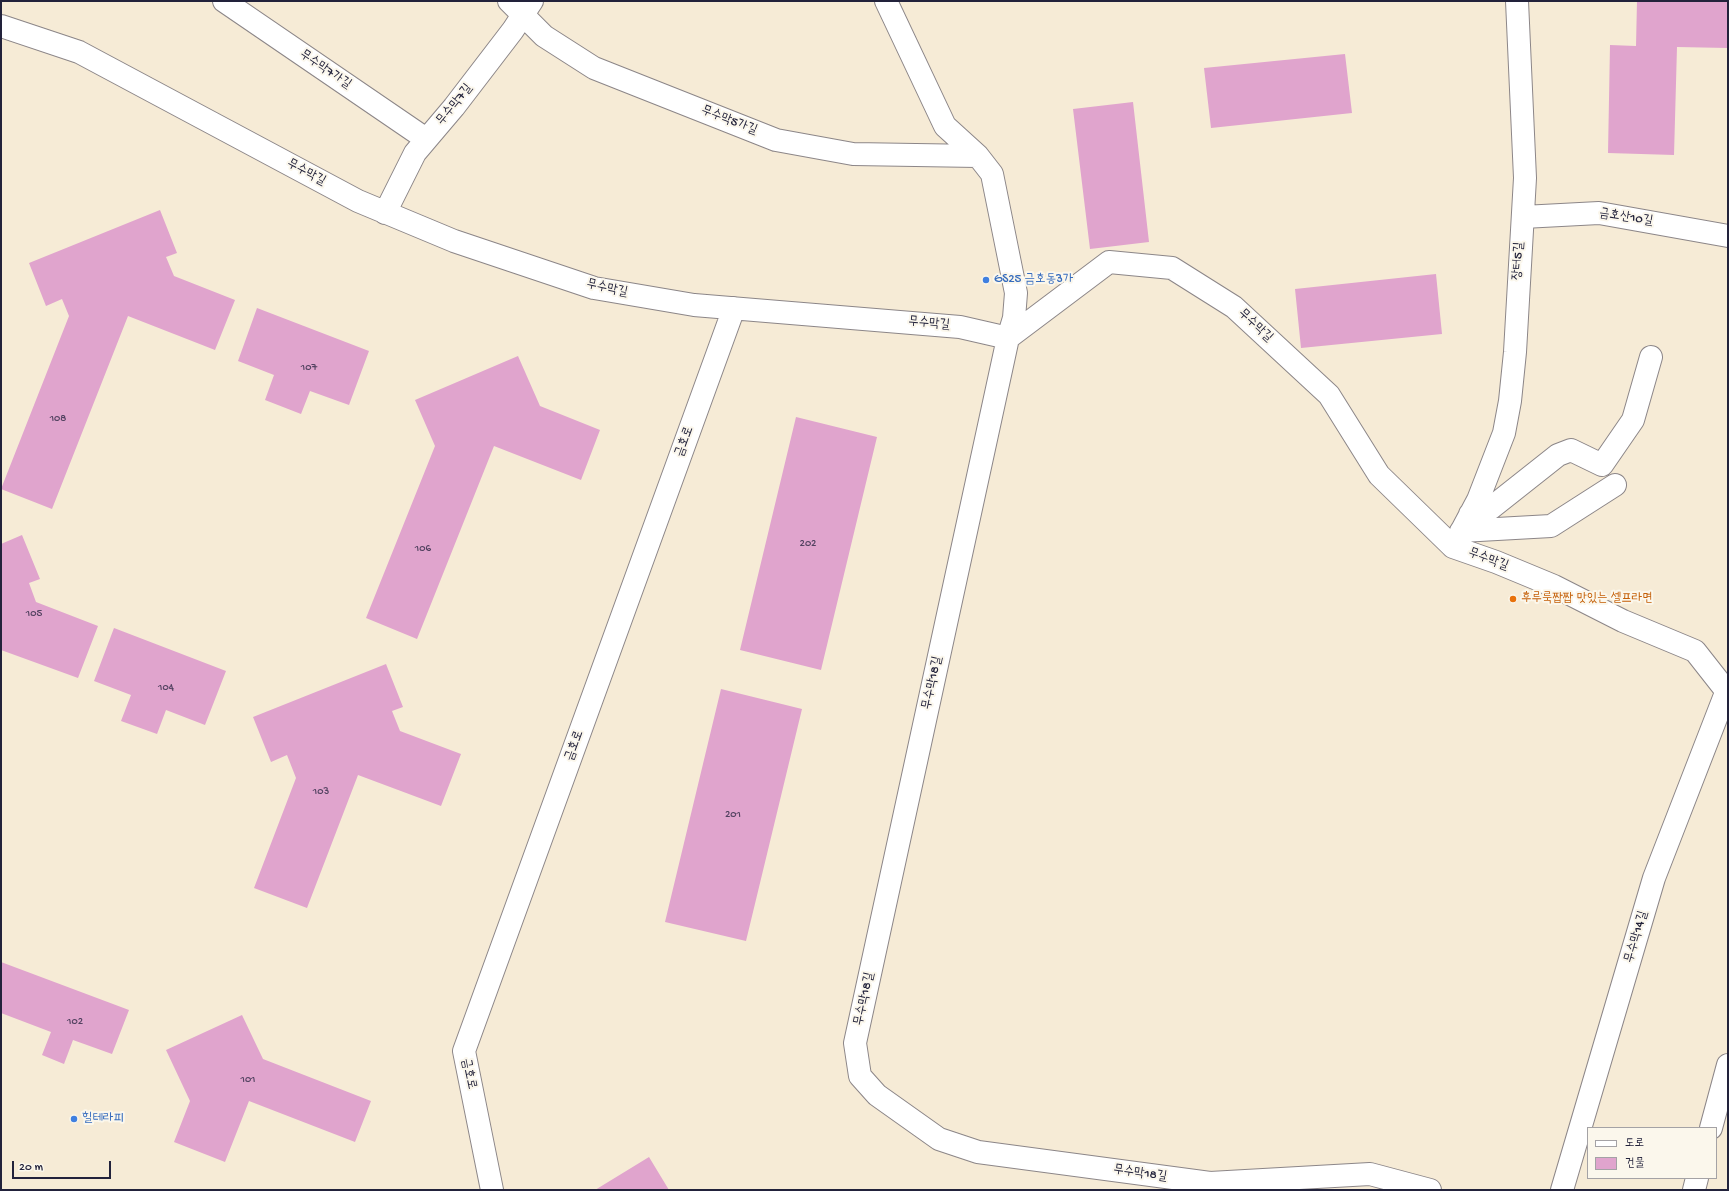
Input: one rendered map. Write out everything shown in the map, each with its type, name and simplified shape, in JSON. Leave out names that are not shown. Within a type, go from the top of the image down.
[{"type":"street","name":"무수막7가길","points":[[224,1],[426,139]]},
{"type":"street","points":[[886,1],[945,126],[978,156],[992,174],[1016,293],[1014,318],[1008,338]]},
{"type":"street","name":"장터5길","points":[[1461,531],[1478,500],[1504,433],[1509,408],[1515,352],[1525,178],[1517,1]]},
{"type":"street","name":"무수막7길","points":[[385,213],[415,153],[454,107],[513,30],[521,5]]},
{"type":"street","name":"무수막5가길","points":[[521,5],[544,36],[594,68],[776,140],[853,154],[978,156]]},
{"type":"street","name":"무수막길","points":[[1,26],[79,52],[358,201],[385,213],[454,241],[594,288],[694,305],[960,327],[1008,338],[1109,262],[1172,268],[1234,307],[1329,395],[1379,475],[1461,531],[1496,562],[1554,586],[1623,621],[1695,651],[1728,691]]},
{"type":"street","name":"금호산10길","points":[[1523,217],[1599,212],[1728,236]]},
{"type":"street","name":"금호로","points":[[492,1190],[464,1051],[734,308]]},
{"type":"street","name":"무수막18길","points":[[1008,338],[855,1043],[860,1076],[877,1096],[939,1139],[978,1152],[1210,1183],[1370,1174],[1430,1190]]},
{"type":"street","points":[[1461,531],[1558,455],[1572,450],[1602,464],[1633,420],[1651,357]]},
{"type":"street","points":[[1461,531],[1551,526],[1615,485]]},
{"type":"street","name":"무수막14길","points":[[1562,1190],[1654,878],[1728,691]]},
{"type":"street","points":[[1711,1127],[1728,1065]]},
{"type":"street","points":[[1694,1190],[1697,1179]]},
{"type":"building","points":[[1637,1],[1728,1],[1728,48],[1677,47],[1674,155],[1608,153],[1610,45],[1636,46]]},
{"type":"building","points":[[1345,54],[1352,113],[1211,128],[1204,68]]},
{"type":"building","points":[[1133,102],[1149,242],[1090,249],[1073,109]]},
{"type":"building","points":[[160,210],[177,253],[166,257],[174,276],[235,300],[215,350],[128,316],[52,509],[1,489],[69,316],[62,299],[46,306],[29,263]]},
{"type":"building","points":[[1436,274],[1442,334],[1301,348],[1295,289]]},
{"type":"building","points":[[257,308],[369,351],[349,405],[310,391],[301,414],[265,400],[274,375],[238,361]]},
{"type":"building","points":[[518,356],[540,406],[600,430],[581,480],[494,446],[417,639],[366,618],[435,446],[415,400]]},
{"type":"building","points":[[796,417],[877,437],[821,670],[740,650]]},
{"type":"building","points":[[22,535],[40,579],[29,583],[36,602],[98,626],[78,678],[1,650],[1,544]]},
{"type":"building","points":[[114,628],[226,671],[205,725],[166,710],[157,734],[121,721],[131,695],[94,681]]},
{"type":"building","points":[[386,664],[403,707],[392,711],[400,731],[461,754],[441,806],[358,775],[307,908],[254,888],[296,778],[287,755],[271,762],[253,717]]},
{"type":"building","points":[[721,689],[802,709],[746,941],[665,922]]},
{"type":"building","points":[[1,962],[129,1010],[112,1054],[73,1040],[64,1064],[42,1055],[51,1032],[1,1013]]},
{"type":"building","points":[[242,1015],[263,1059],[371,1101],[355,1142],[249,1101],[225,1162],[174,1142],[190,1101],[166,1050]]},
{"type":"building","points":[[649,1157],[669,1190],[595,1190]]},
{"type":"place","name":"GS25 금호동3가","points":[[986,280]]},
{"type":"place","name":"후루룩짭짭 맛있는 셀프라면","points":[[1513,599]]},
{"type":"place","name":"힐테라피","points":[[74,1119]]}]
